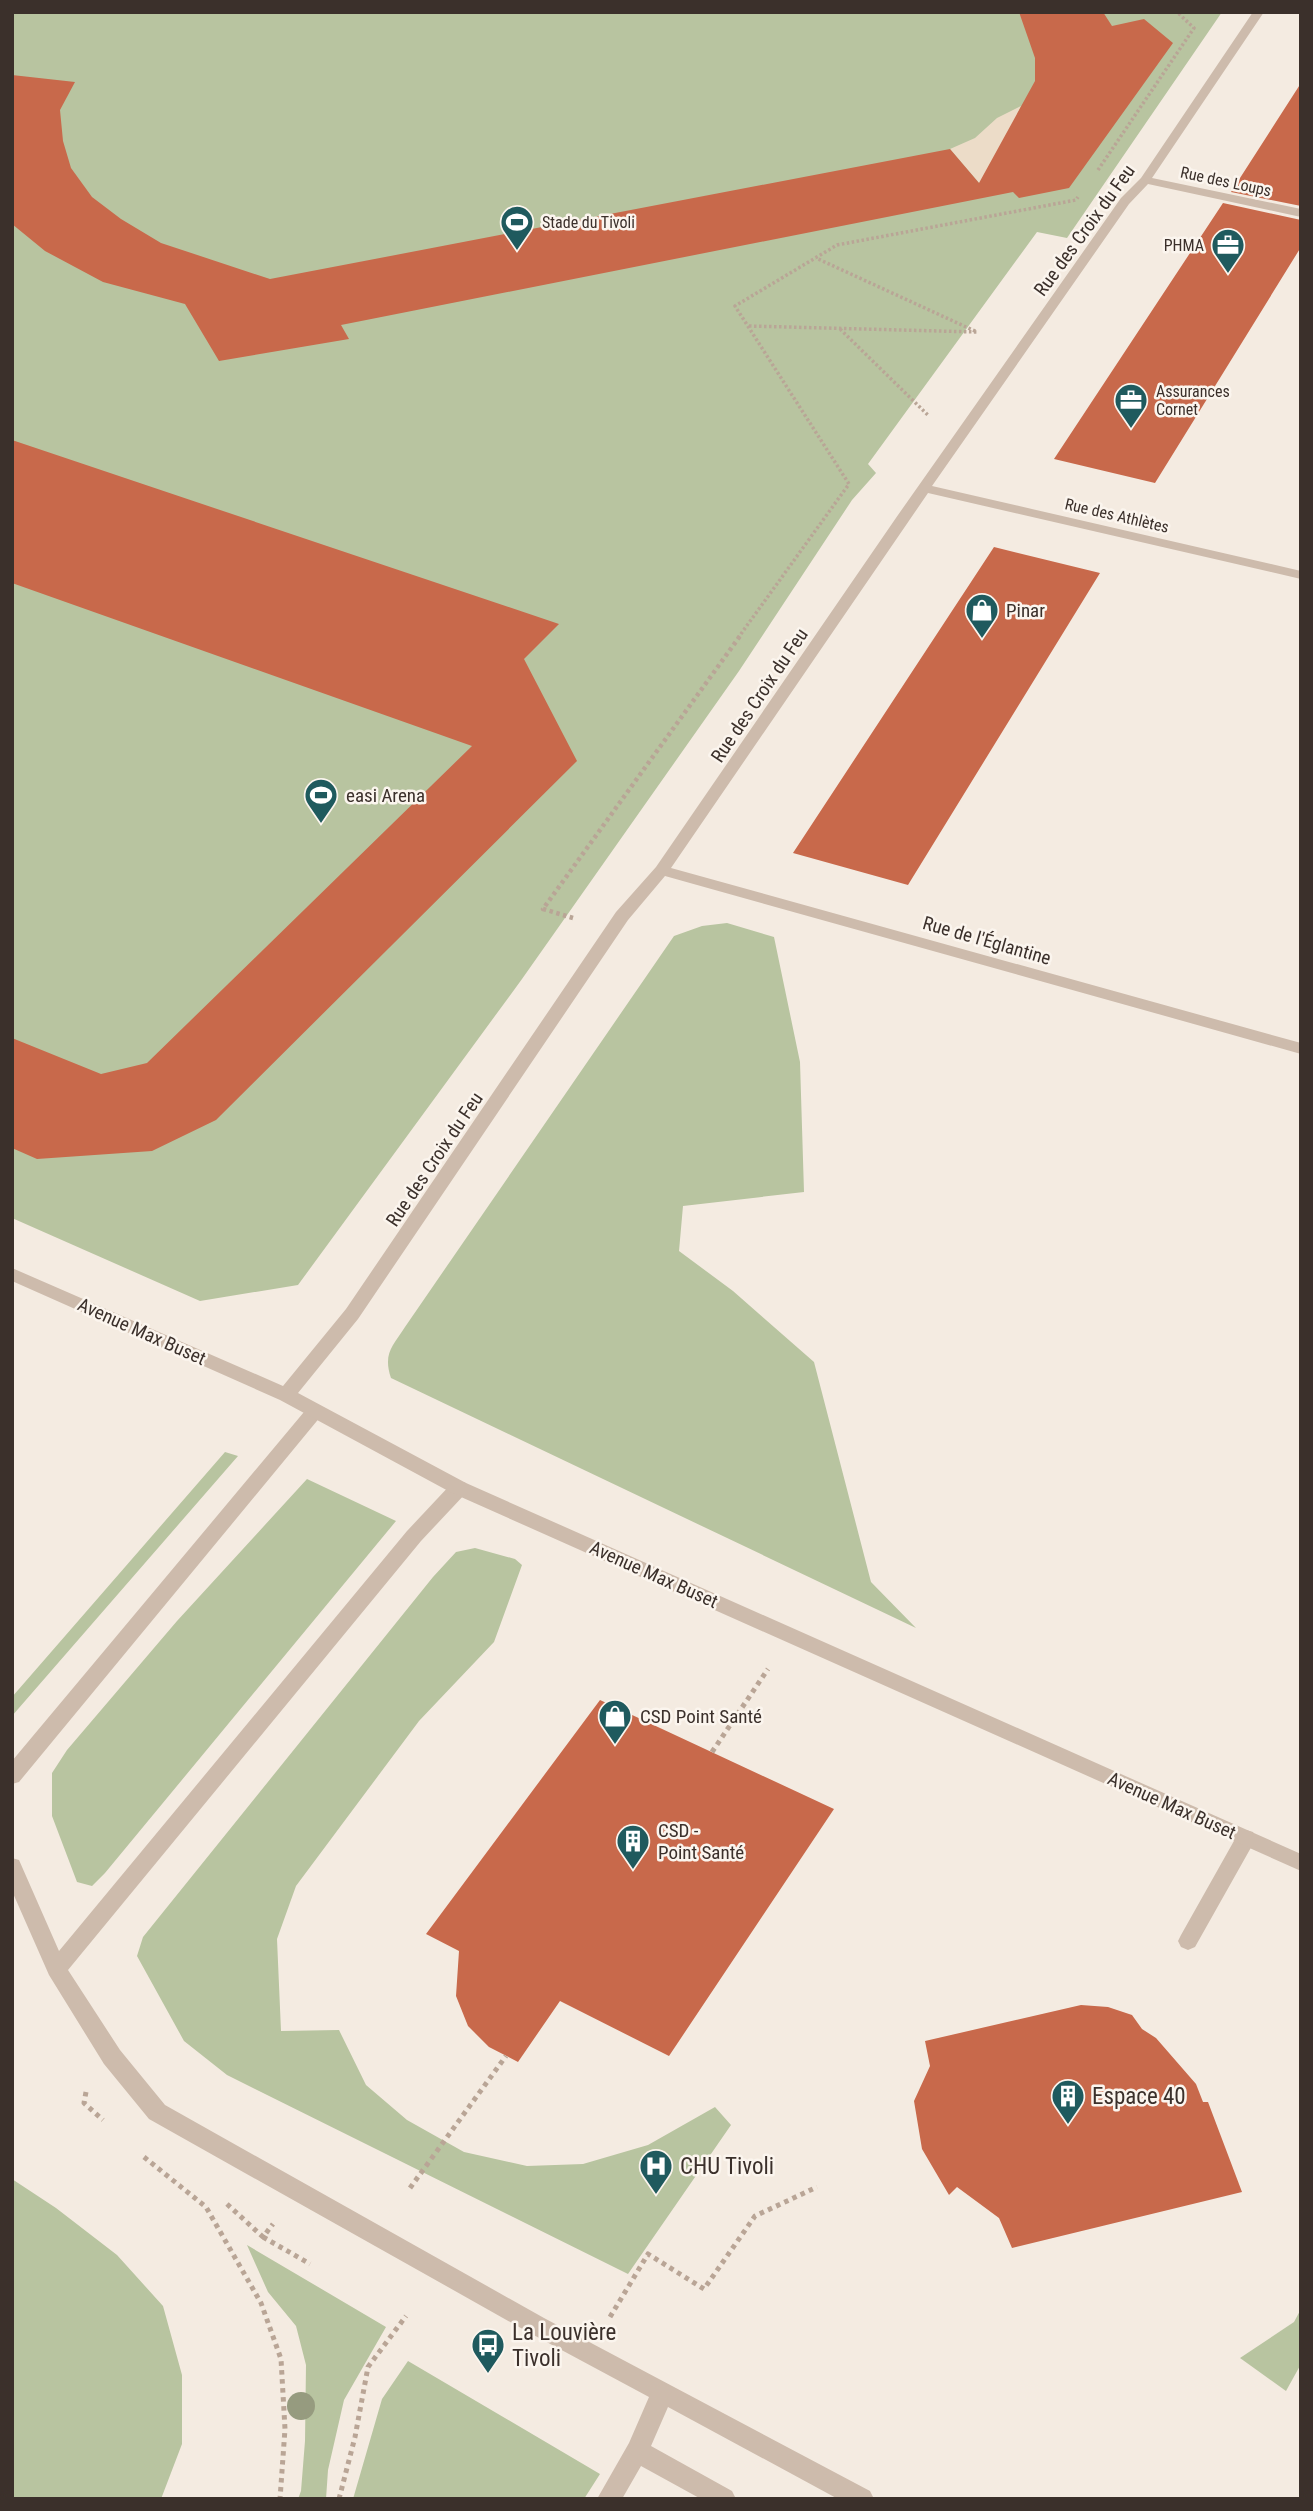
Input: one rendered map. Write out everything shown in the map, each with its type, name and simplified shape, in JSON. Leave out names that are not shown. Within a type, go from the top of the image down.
[{"type":"street","name":"Rue des Croix du Feu","points":[[286,1395],[352,1314],[613,930],[662,870],[1125,201],[1145,180],[1259,12]]},
{"type":"street","name":"Rue des Loups","points":[[1145,180],[1301,213]]},
{"type":"street","name":"Rue des Athlètes","points":[[925,488],[1301,575]]},
{"type":"street","name":"Rue de l'Églantine","points":[[662,870],[1301,1049]]},
{"type":"street","name":"Avenue Max Buset","points":[[12,1274],[286,1395],[458,1488],[1301,1863]]},
{"type":"street","points":[[12,1776],[315,1411]]},
{"type":"street","points":[[56,1969],[414,1536],[458,1488]]},
{"type":"street","points":[[1188,1941],[1246,1838]]},
{"type":"street","points":[[12,1866],[56,1969],[112,2057],[157,2112],[662,2394],[862,2499]]},
{"type":"street","points":[[609,2499],[637,2451],[662,2394]]},
{"type":"street","points":[[637,2451],[724,2499]]},
{"type":"path","points":[[1093,178],[1194,28],[1177,12]]},
{"type":"path","points":[[613,930],[543,909],[849,484],[735,306],[837,244],[1076,200],[1084,189]]},
{"type":"path","points":[[748,326],[976,332],[815,258]]},
{"type":"path","points":[[839,329],[957,442]]},
{"type":"path","points":[[712,1752],[758,1683]]},
{"type":"path","points":[[410,2188],[506,2056]]},
{"type":"path","points":[[94,2094],[86,2092],[84,2103],[109,2125]]},
{"type":"path","points":[[136,2150],[206,2207],[261,2303],[281,2359],[285,2429],[280,2499]]},
{"type":"path","points":[[637,2274],[648,2254],[704,2289],[755,2216],[817,2187]]},
{"type":"path","points":[[263,2237],[299,2190]]},
{"type":"path","points":[[217,2194],[263,2237],[310,2264]]},
{"type":"path","points":[[339,2499],[355,2437],[368,2367],[406,2316]]},
{"type":"green space","name":"easi Arena","points":[[1222,12],[1067,238],[1037,232],[868,464],[876,473],[852,500],[739,671],[522,979],[298,1285],[200,1301],[12,1218],[12,13]]},
{"type":"green space","points":[[727,923],[774,937],[800,1062],[804,1192],[683,1206],[679,1251],[733,1291],[814,1362],[871,1582],[916,1628],[391,1378],[388,1357],[396,1340],[674,936],[702,926]]},
{"type":"green space","points":[[225,1452],[238,1456],[12,1716],[12,1697]]},
{"type":"green space","points":[[307,1479],[396,1521],[105,1873],[92,1886],[77,1882],[52,1816],[52,1773],[67,1750],[177,1621]]},
{"type":"green space","points":[[475,1548],[515,1559],[522,1565],[494,1642],[419,1721],[296,1886],[277,1939],[281,2031],[339,2030],[366,2085],[407,2120],[464,2152],[527,2166],[583,2164],[648,2145],[715,2107],[731,2125],[628,2274],[227,2075],[184,2041],[137,1956],[143,1937],[433,1577],[456,1552]]},
{"type":"green space","points":[[12,2179],[56,2208],[117,2255],[163,2306],[182,2375],[182,2444],[161,2499],[12,2499]]},
{"type":"green space","points":[[247,2245],[386,2327],[344,2400],[328,2470],[326,2499],[298,2499],[305,2441],[306,2365],[296,2326],[268,2292]]},
{"type":"green space","points":[[1301,2309],[1301,2364],[1286,2391],[1240,2358],[1294,2322]]},
{"type":"green space","points":[[408,2361],[600,2474],[584,2499],[353,2499],[382,2399]]},
{"type":"shaded area","points":[[1021,106],[985,190],[950,149],[975,138],[997,118]]},
{"type":"building","points":[[1019,12],[1103,12],[1112,26],[1144,19],[1173,43],[1069,188],[1019,198],[1013,192],[341,325],[349,339],[219,361],[185,304],[103,282],[45,251],[12,224],[12,75],[75,82],[60,110],[63,141],[71,168],[92,197],[121,219],[161,243],[270,279],[950,149],[979,183],[1035,81],[1035,58]]},
{"type":"building","points":[[1301,83],[1301,206],[1231,192]]},
{"type":"building","points":[[1223,203],[1301,220],[1301,247],[1155,483],[1054,459]]},
{"type":"building","points":[[12,440],[559,624],[524,659],[577,761],[216,1120],[152,1151],[37,1159],[12,1148],[12,1038],[101,1074],[147,1063],[472,746],[12,583]]},
{"type":"building","points":[[994,547],[1100,573],[908,885],[793,853]]},
{"type":"building","name":"CSD - Point Santé","points":[[600,1700],[834,1809],[669,2056],[560,2001],[518,2062],[489,2047],[468,2026],[456,1996],[459,1951],[426,1934]]},
{"type":"building","name":"Espace 40","points":[[1081,2005],[1108,2007],[1132,2015],[1142,2029],[1156,2038],[1196,2084],[1203,2102],[1208,2102],[1242,2192],[1012,2248],[999,2218],[957,2187],[949,2195],[922,2149],[914,2101],[930,2066],[925,2041]]},
{"type":"place","name":"Stade du Tivoli","points":[[517,252]]},
{"type":"place","name":"PHMA","points":[[1228,275]]},
{"type":"place","name":"Assurances Cornet","points":[[1131,430]]},
{"type":"place","name":"Pinar","points":[[982,640]]},
{"type":"place","name":"easi Arena","points":[[321,825]]},
{"type":"place","name":"CSD Point Santé","points":[[615,1746]]},
{"type":"place","name":"CSD - Point Santé","points":[[633,1871]]},
{"type":"place","name":"Espace 40","points":[[1068,2126]]},
{"type":"place","name":"CHU Tivoli","points":[[656,2196]]},
{"type":"place","name":"La Louvière Tivoli","points":[[488,2375]]}]
